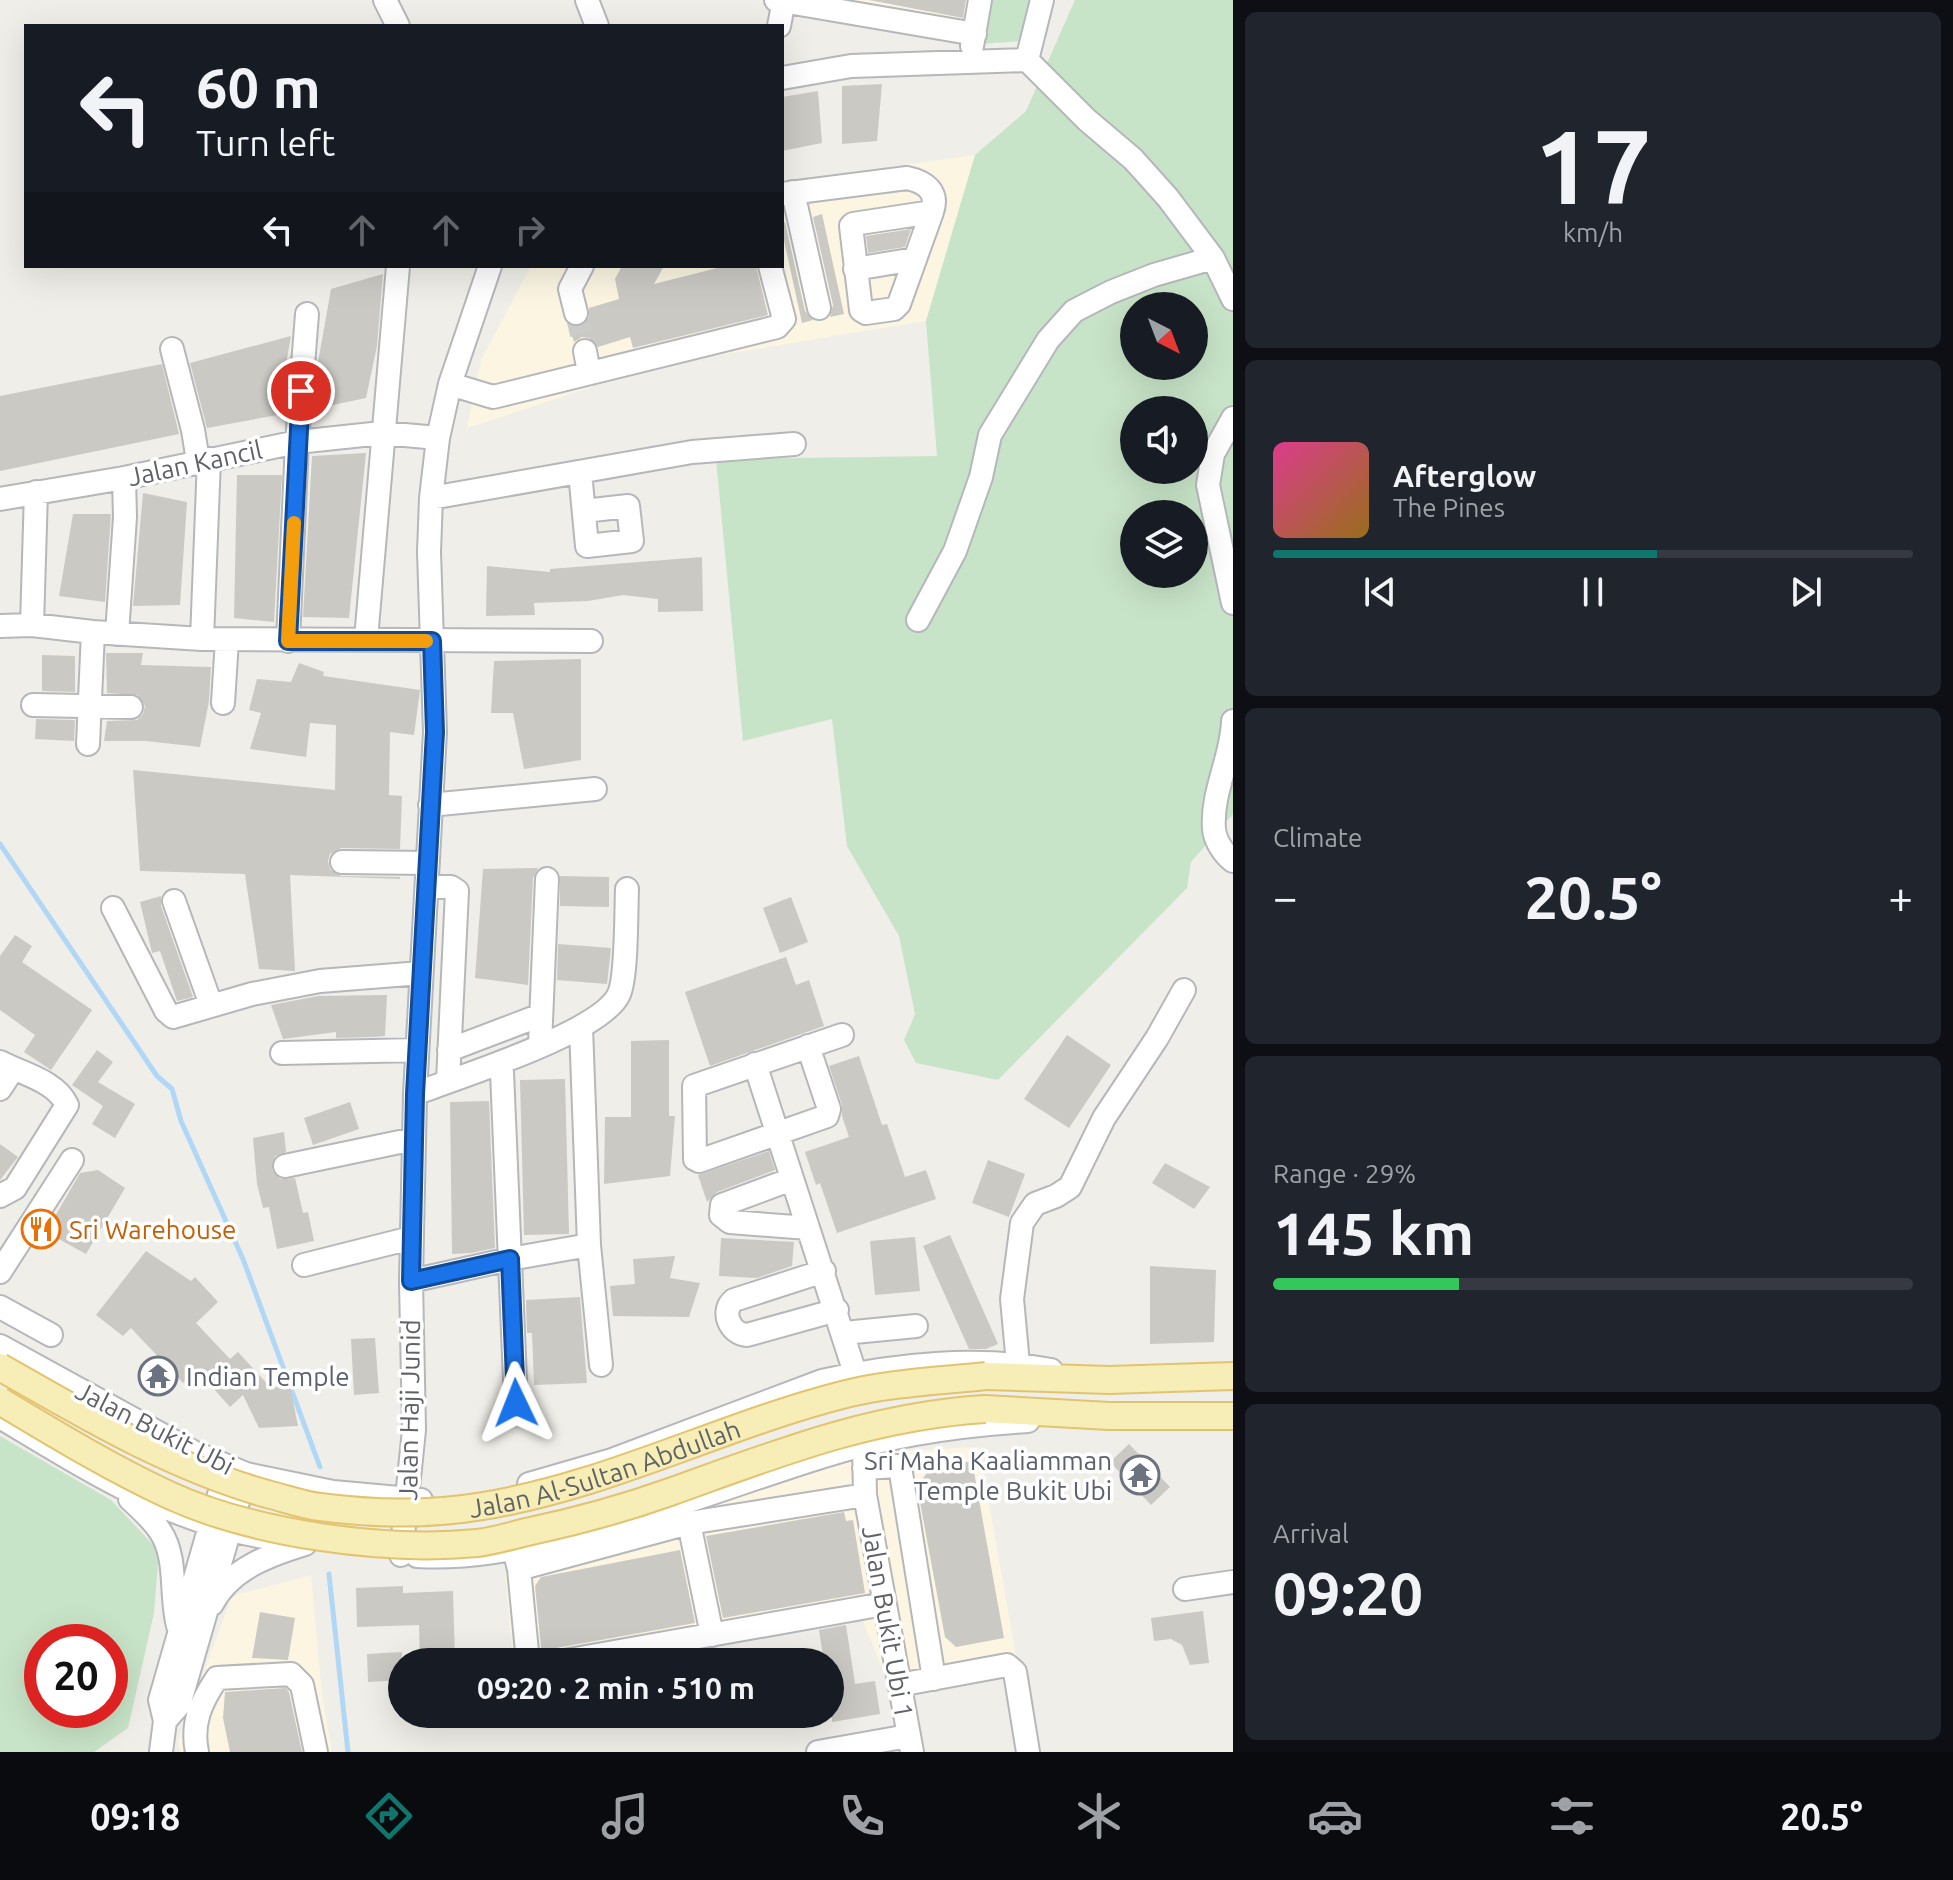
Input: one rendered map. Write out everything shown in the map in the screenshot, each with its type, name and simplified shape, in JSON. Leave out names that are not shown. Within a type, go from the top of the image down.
[{"type":"main road","name":"Jalan Al-Sultan Abdullah","points":[[0,1367],[134,1442],[231,1484],[318,1507],[396,1513],[482,1506],[553,1491],[744,1424],[843,1394],[986,1376],[1109,1380],[1233,1376]]},
{"type":"main road","name":"Jalan Al-Sultan Abdullah","points":[[0,1401],[88,1453],[171,1496],[218,1513],[319,1537],[422,1545],[480,1543],[555,1526],[618,1509],[784,1450],[868,1426],[935,1412],[985,1409],[1109,1416],[1233,1416]]},
{"type":"street","points":[[587,0],[596,24]]},
{"type":"street","points":[[779,24],[781,0],[975,34]]},
{"type":"street","points":[[968,62],[980,0]]},
{"type":"street","points":[[1027,60],[1042,0]]},
{"type":"street","points":[[784,78],[851,66],[1027,60],[1087,120],[1133,159],[1168,198],[1213,258],[1233,299]]},
{"type":"street","points":[[819,308],[788,193],[907,178],[918,181],[933,193],[935,203],[932,212],[915,259],[897,307],[866,313],[861,310],[849,230],[853,224],[932,212]]},
{"type":"street","points":[[918,620],[955,551],[981,477],[990,435],[1048,340],[1074,311],[1111,292],[1154,275],[1213,258]]},
{"type":"street","points":[[855,269],[915,259]]},
{"type":"street","points":[[366,639],[398,268]]},
{"type":"street","name":"Jalan Haji Junid","points":[[401,1555],[414,1430],[411,1238],[415,1094],[435,732],[429,552],[431,498],[438,438],[450,384],[489,268]]},
{"type":"street","points":[[576,313],[570,289],[581,268]]},
{"type":"street","points":[[450,384],[493,397],[587,362],[777,327],[784,319],[771,268]]},
{"type":"street","points":[[288,641],[297,442],[307,314]]},
{"type":"street","points":[[172,349],[203,460],[202,639]]},
{"type":"street","points":[[1233,418],[1213,454],[1208,485],[1233,603]]},
{"type":"street","name":"Jalan Kancil","points":[[0,499],[124,478],[297,442],[382,433],[438,438]]},
{"type":"street","points":[[431,498],[692,452],[794,444]]},
{"type":"street","points":[[580,472],[584,511]]},
{"type":"street","points":[[117,634],[125,517],[124,478]]},
{"type":"street","points":[[32,625],[36,492]]},
{"type":"street","points":[[0,626],[32,625],[117,634],[227,640],[591,641]]},
{"type":"street","points":[[88,744],[93,632]]},
{"type":"street","points":[[223,703],[227,640]]},
{"type":"street","points":[[33,705],[131,707]]},
{"type":"street","points":[[1233,721],[1232,741],[1217,803],[1214,831],[1224,854],[1233,861]]},
{"type":"street","points":[[430,805],[595,789]]},
{"type":"street","points":[[342,862],[428,863]]},
{"type":"street","points":[[540,1045],[547,879]]},
{"type":"street","points":[[427,887],[451,887],[457,891],[448,1081]]},
{"type":"street","points":[[415,1094],[581,1027],[608,1008],[618,995],[627,889]]},
{"type":"street","points":[[174,901],[211,1005]]},
{"type":"street","points":[[113,908],[169,1015],[173,1017],[252,994],[320,981],[421,973]]},
{"type":"street","points":[[1018,1364],[1012,1299],[1022,1223],[1035,1204],[1070,1187],[1104,1118],[1157,1038],[1184,990]]},
{"type":"street","points":[[449,1050],[541,1015]]},
{"type":"street","points":[[581,1027],[589,1245],[601,1365]]},
{"type":"street","points":[[808,1046],[829,1109],[827,1116],[699,1161],[695,1159],[694,1086],[755,1064],[808,1046],[842,1035]]},
{"type":"street","points":[[282,1053],[417,1050]]},
{"type":"street","points":[[755,1064],[855,1373]]},
{"type":"street","points":[[0,1089],[6,1065],[53,1087],[67,1105],[15,1188],[0,1196]]},
{"type":"street","points":[[502,1072],[516,1403]]},
{"type":"street","points":[[285,1166],[414,1139]]},
{"type":"street","points":[[0,1272],[72,1160]]},
{"type":"street","points":[[792,1179],[722,1205],[721,1215],[730,1222],[808,1228]]},
{"type":"street","points":[[304,1265],[411,1238]]},
{"type":"street","points":[[411,1281],[589,1245]]},
{"type":"street","points":[[824,1271],[734,1300],[726,1312],[733,1330],[739,1335],[747,1335],[837,1310]]},
{"type":"street","points":[[0,1307],[51,1335]]},
{"type":"street","points":[[844,1333],[916,1326]]},
{"type":"street","name":"Jalan Bukit Ubi","points":[[0,1346],[193,1452],[236,1471],[292,1485],[409,1501],[458,1499],[497,1493],[612,1460],[822,1381],[855,1373],[986,1361],[1109,1380]]},
{"type":"street","points":[[516,1560],[864,1444],[995,1423],[1109,1416]]},
{"type":"street","points":[[0,1417],[116,1486],[169,1510],[220,1528],[305,1544],[401,1555],[516,1560],[689,1523],[865,1495]]},
{"type":"street","points":[[371,1497],[383,1491],[396,1476],[414,1430]]},
{"type":"street","name":"Jalan Bukit Ubi 1","points":[[864,1444],[865,1495],[910,1744]]},
{"type":"street","points":[[612,1460],[597,1480],[594,1494],[599,1506],[612,1518],[629,1521]]},
{"type":"street","points":[[864,1468],[892,1465],[897,1466],[901,1473],[934,1679]]},
{"type":"street","points":[[161,1739],[179,1705],[203,1622],[220,1528],[236,1471]]},
{"type":"street","points":[[116,1486],[162,1533],[170,1553],[172,1596],[180,1630]]},
{"type":"street","points":[[689,1523],[712,1635]]},
{"type":"street","points":[[161,1739],[160,1700],[180,1630],[220,1528]]},
{"type":"street","points":[[203,1622],[216,1596],[242,1570],[276,1553],[305,1544]]},
{"type":"street","points":[[516,1560],[526,1648]]},
{"type":"street","points":[[1185,1589],[1233,1582]]},
{"type":"street","points":[[638,1648],[884,1604]]},
{"type":"street","points":[[899,1685],[1007,1665],[1015,1672],[1028,1752]]},
{"type":"street","points":[[161,1739],[196,1743],[203,1700],[217,1678],[291,1674],[302,1685],[316,1752]]},
{"type":"street","points":[[818,1752],[910,1744]]},
{"type":"shaded area","points":[[802,0],[979,0],[976,23]]},
{"type":"shaded area","points":[[975,155],[926,321],[659,365],[467,428],[481,360],[530,268],[784,268],[784,181]]},
{"type":"shaded area","points":[[979,1447],[1017,1661],[888,1683],[860,1614],[667,1648],[512,1648],[505,1573],[876,1452]]},
{"type":"shaded area","points":[[311,1575],[322,1694],[332,1752],[180,1752],[178,1741],[232,1596]]},
{"type":"green space","points":[[990,0],[1033,0],[1023,41],[981,44]]},
{"type":"green space","points":[[1075,0],[1233,0],[1233,814],[1191,862],[1187,888],[998,1080],[916,1063],[904,1040],[915,1014],[899,936],[847,846],[832,719],[743,741],[716,459],[937,456],[926,321],[975,155],[1026,111]]},
{"type":"green space","points":[[0,1436],[111,1500],[159,1551],[154,1613],[128,1728],[94,1752],[0,1752]]},
{"type":"building","points":[[869,0],[966,0],[963,18]]},
{"type":"building","points":[[882,84],[877,141],[842,144],[842,86]]},
{"type":"building","points":[[818,91],[822,143],[784,151],[784,97]]},
{"type":"building","points":[[822,214],[844,314],[830,317],[833,305],[813,217]]},
{"type":"building","points":[[784,222],[805,311],[813,320],[802,323],[784,240]]},
{"type":"building","points":[[911,229],[905,247],[868,253],[866,236]]},
{"type":"building","points":[[621,268],[663,268],[654,284],[717,268],[756,268],[768,315],[633,348],[630,337],[598,347],[589,338],[582,337],[574,342],[569,325],[580,326],[589,318],[589,308],[619,299],[615,279]]},
{"type":"building","points":[[383,274],[377,346],[366,398],[314,409],[317,368],[331,289]]},
{"type":"building","points":[[291,336],[277,415],[207,428],[190,363]]},
{"type":"building","points":[[162,364],[179,434],[0,471],[0,396]]},
{"type":"building","points":[[366,453],[349,618],[303,617],[312,456]]},
{"type":"building","points":[[237,475],[282,475],[274,622],[234,618]]},
{"type":"building","points":[[143,493],[187,502],[180,605],[133,606]]},
{"type":"building","points":[[73,514],[111,514],[105,602],[59,596]]},
{"type":"building","points":[[702,557],[703,611],[658,612],[658,599],[623,595],[588,601],[534,603],[535,615],[486,616],[487,566],[550,572],[550,569]]},
{"type":"building","points":[[106,653],[143,653],[141,665],[211,667],[209,701],[200,747],[146,741],[104,741],[107,721],[137,720],[145,706],[138,695],[107,693]]},
{"type":"building","points":[[42,655],[75,656],[75,692],[42,691]]},
{"type":"building","points":[[581,659],[581,760],[524,769],[513,713],[491,713],[494,661]]},
{"type":"building","points":[[299,663],[324,672],[323,676],[420,690],[414,735],[390,732],[389,795],[402,796],[400,849],[341,848],[330,854],[328,861],[330,869],[341,876],[400,879],[290,875],[295,971],[259,969],[245,874],[140,871],[133,770],[335,790],[336,725],[310,723],[306,757],[250,749],[261,713],[249,710],[257,679],[291,682]]},
{"type":"building","points":[[36,719],[75,720],[74,741],[35,739]]},
{"type":"building","points":[[538,868],[533,878],[528,985],[475,978],[483,869]]},
{"type":"building","points":[[560,876],[609,877],[609,907],[560,906]]},
{"type":"building","points":[[161,896],[161,906],[193,997],[177,1001],[160,951],[152,953],[140,902]]},
{"type":"building","points":[[791,897],[808,942],[780,953],[763,908]]},
{"type":"building","points":[[15,935],[32,946],[22,962],[92,1010],[51,1070],[24,1052],[35,1035],[0,1010],[0,956]]},
{"type":"building","points":[[558,944],[611,948],[607,984],[557,980]]},
{"type":"building","points":[[786,957],[796,985],[809,980],[824,1026],[710,1066],[685,992]]},
{"type":"building","points":[[387,995],[385,1036],[336,1038],[336,1032],[283,1039],[271,1005],[318,996]]},
{"type":"building","points":[[1067,1035],[1111,1065],[1069,1128],[1024,1099]]},
{"type":"building","points":[[669,1040],[669,1116],[675,1116],[670,1176],[604,1184],[605,1117],[631,1117],[631,1041]]},
{"type":"building","points":[[97,1050],[113,1062],[98,1082],[135,1104],[115,1138],[92,1124],[103,1106],[72,1085]]},
{"type":"building","points":[[859,1056],[882,1125],[887,1124],[905,1177],[926,1170],[936,1199],[837,1233],[820,1183],[816,1185],[805,1152],[849,1137],[829,1066]]},
{"type":"building","points":[[565,1079],[569,1234],[524,1235],[520,1080]]},
{"type":"building","points":[[489,1101],[495,1248],[452,1254],[450,1102]]},
{"type":"building","points":[[350,1102],[359,1129],[313,1145],[304,1118]]},
{"type":"building","points":[[284,1132],[286,1152],[275,1156],[272,1170],[280,1179],[295,1178],[303,1213],[308,1212],[314,1241],[277,1249],[269,1207],[263,1208],[257,1184],[253,1138]]},
{"type":"building","points":[[0,1144],[18,1157],[0,1180]]},
{"type":"building","points":[[769,1151],[775,1170],[717,1192],[707,1202],[698,1175]]},
{"type":"building","points":[[988,1160],[1025,1174],[1009,1217],[972,1203]]},
{"type":"building","points":[[1165,1163],[1210,1187],[1194,1209],[1152,1183]]},
{"type":"building","points":[[98,1170],[125,1188],[86,1254],[46,1232],[80,1173]]},
{"type":"building","points":[[950,1235],[998,1344],[986,1349],[969,1349],[923,1246]]},
{"type":"building","points":[[915,1237],[920,1291],[875,1295],[870,1241]]},
{"type":"building","points":[[721,1238],[794,1242],[792,1266],[757,1278],[719,1276]]},
{"type":"building","points":[[146,1251],[191,1281],[195,1277],[218,1302],[196,1323],[230,1359],[238,1352],[272,1389],[289,1381],[298,1426],[259,1428],[243,1395],[230,1407],[197,1370],[183,1383],[131,1328],[123,1336],[96,1315]]},
{"type":"building","points":[[675,1256],[670,1278],[700,1283],[689,1317],[613,1316],[610,1286],[635,1284],[633,1259]]},
{"type":"building","points":[[1150,1266],[1216,1270],[1214,1342],[1150,1344]]},
{"type":"building","points":[[580,1297],[587,1383],[534,1385],[532,1333],[527,1333],[526,1300]]},
{"type":"building","points":[[375,1338],[379,1393],[354,1395],[351,1339]]},
{"type":"building","name":"Sri Maha Kaaliamman Temple Bukit Ubi","points":[[1129,1444],[1170,1487],[1151,1505],[1110,1462]]},
{"type":"building","points":[[972,1461],[1004,1638],[956,1647],[945,1637],[917,1486],[930,1469]]},
{"type":"building","points":[[844,1512],[846,1521],[853,1520],[865,1593],[723,1618],[706,1536]]},
{"type":"building","points":[[680,1550],[695,1623],[541,1648],[535,1586],[541,1577]]},
{"type":"building","points":[[403,1586],[403,1593],[453,1591],[455,1648],[420,1648],[419,1625],[357,1627],[356,1588]]},
{"type":"building","points":[[1203,1611],[1209,1663],[1190,1665],[1182,1645],[1171,1639],[1154,1641],[1151,1618]]},
{"type":"building","points":[[260,1612],[295,1618],[288,1660],[252,1658]]},
{"type":"building","points":[[846,1625],[855,1684],[875,1681],[880,1714],[844,1720],[844,1648],[822,1648],[819,1630]]},
{"type":"building","points":[[388,1653],[388,1681],[368,1682],[367,1654]]},
{"type":"building","points":[[286,1688],[302,1752],[230,1752],[223,1718],[225,1692]]},
{"type":"waterway","points":[[0,844],[157,1076],[172,1089],[181,1121],[243,1259],[320,1467]]},
{"type":"waterway","points":[[329,1574],[348,1752]]},
{"type":"tunnel","points":[[576,313],[585,351]]},
{"type":"slow traffic","points":[[294,523],[288,641],[426,641]]},
{"type":"place","name":"Sri Warehouse","points":[[41,1229]]},
{"type":"place","name":"Indian Temple","points":[[158,1376]]},
{"type":"place","name":"Sri Maha Kaaliamman Temple Bukit Ubi","points":[[1140,1475]]},
{"type":"route","points":[[301,391],[288,641],[432,641],[435,732],[415,1094],[411,1281],[510,1259],[516,1403]]}]
